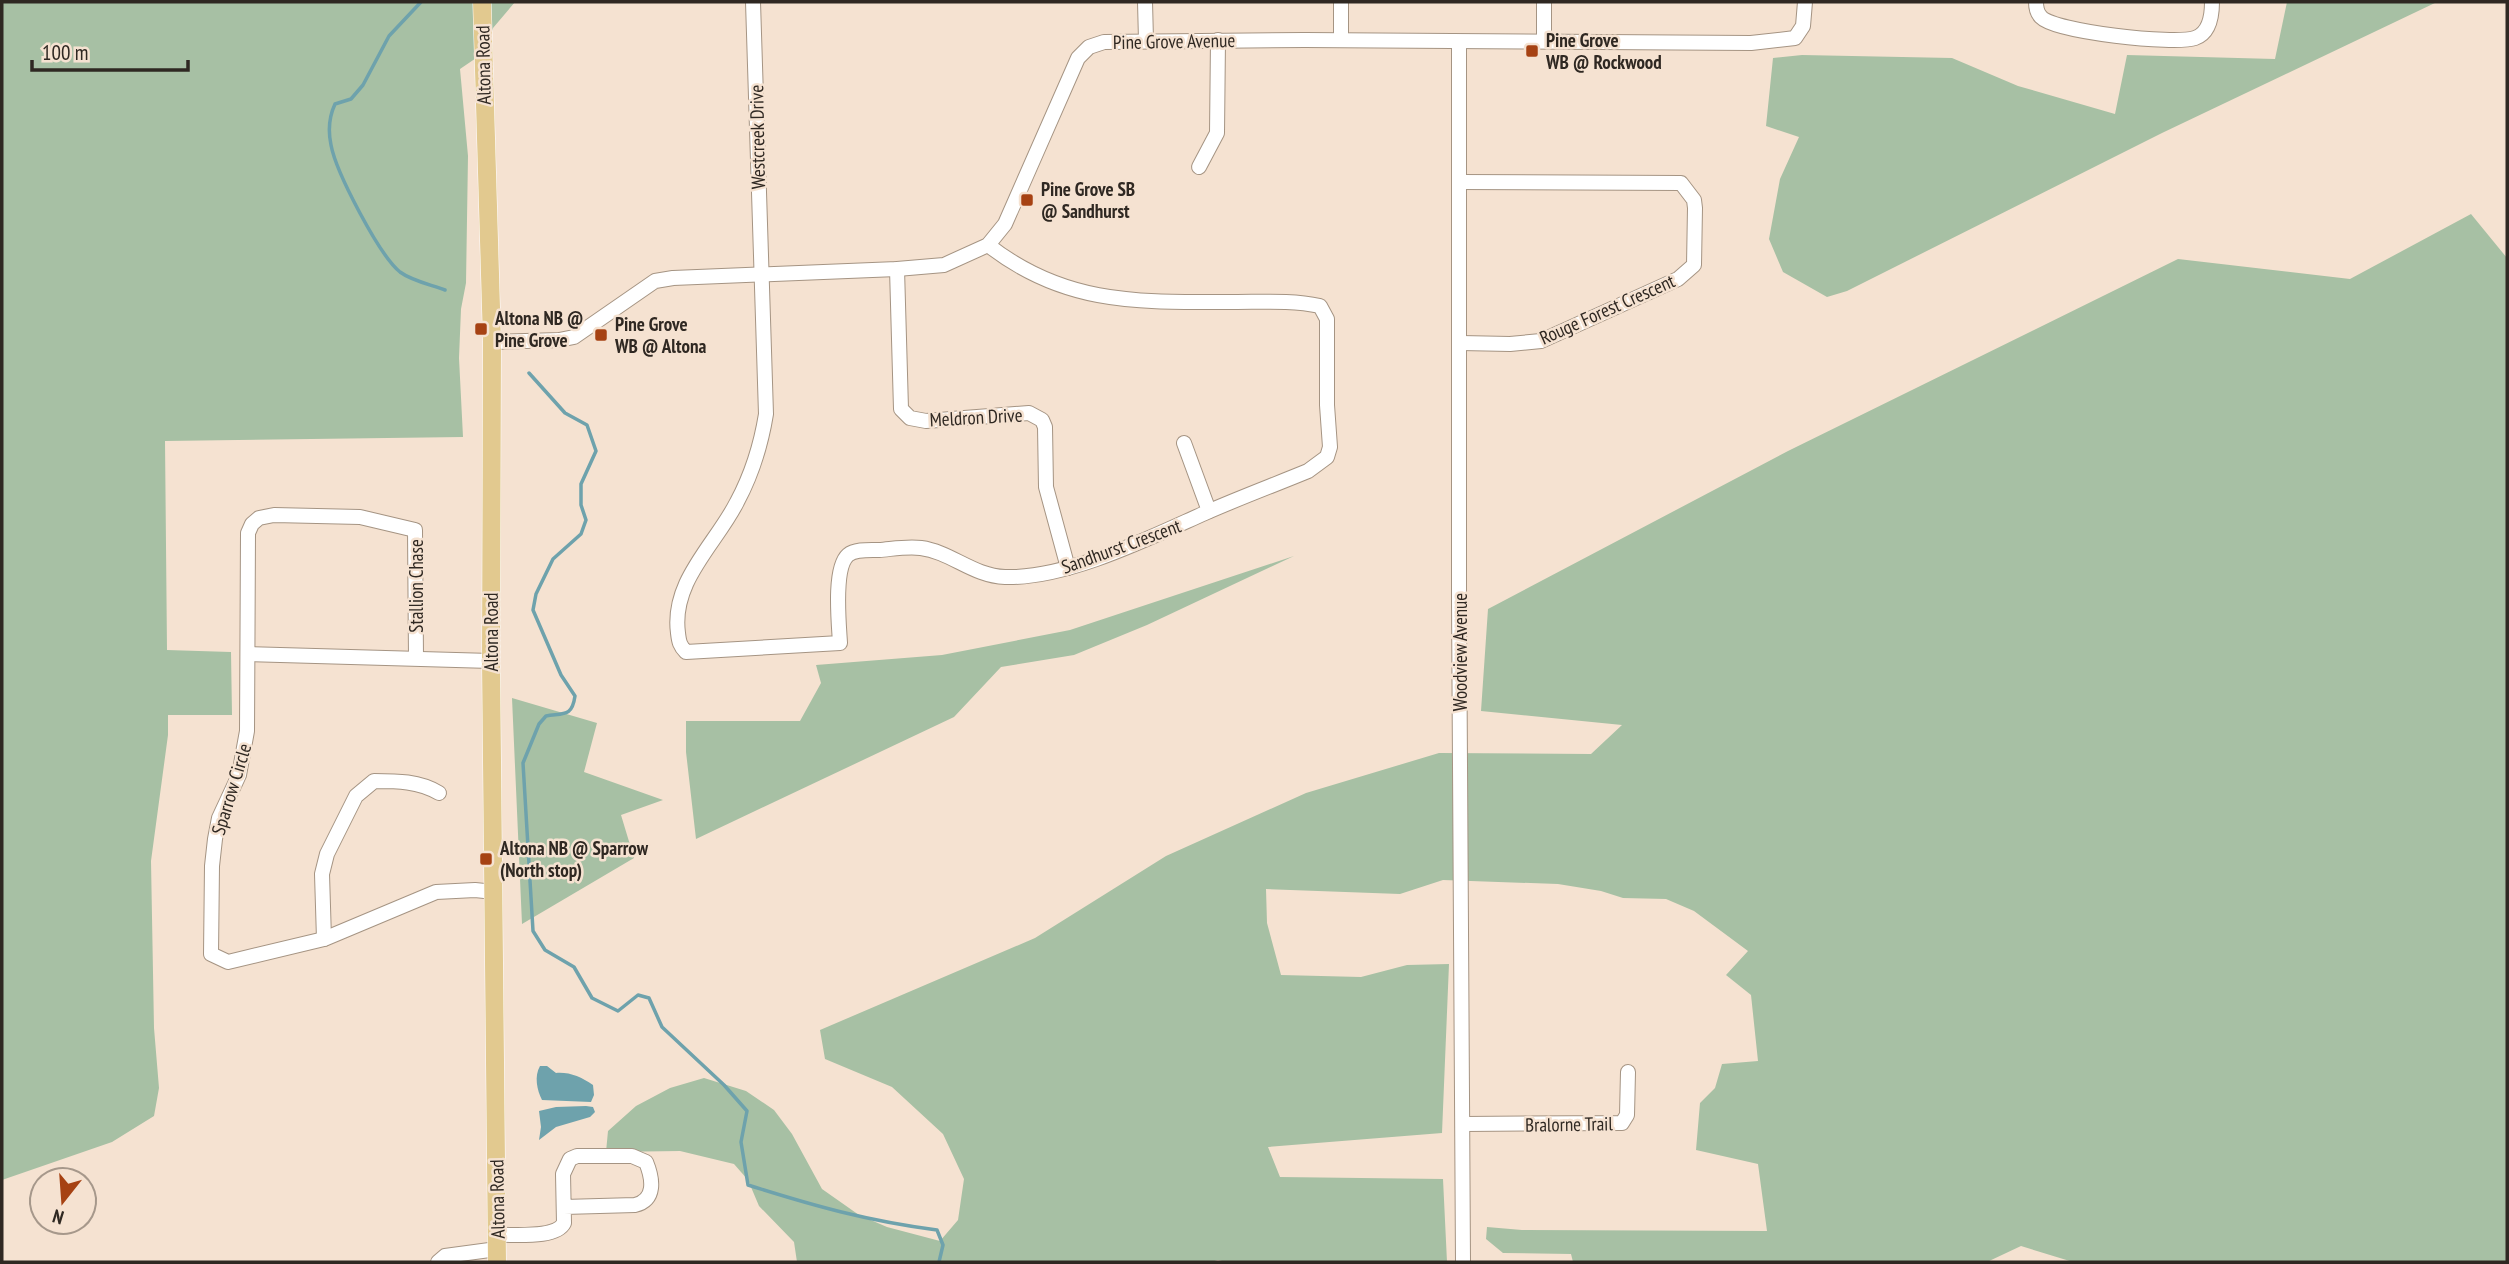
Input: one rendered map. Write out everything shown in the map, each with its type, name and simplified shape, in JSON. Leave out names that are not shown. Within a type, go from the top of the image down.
[{"type":"main road","name":"Altona Road","points":[[482,2],[492,342],[491,661],[497,1249]]},
{"type":"street","name":"Westcreek Drive","points":[[753,2],[761,273]]},
{"type":"street","points":[[1145,2],[1146,40]]},
{"type":"street","points":[[1341,2],[1341,40]]},
{"type":"street","points":[[1544,2],[1544,41]]},
{"type":"street","name":"Pine Grove Avenue","points":[[988,245],[1005,224],[1078,58],[1094,45],[1146,40],[1751,43],[1795,38],[1803,26],[1805,2]]},
{"type":"street","points":[[2036,2],[2036,9],[2041,17],[2052,23],[2110,36],[2177,39],[2195,38],[2204,32],[2212,15],[2212,2]]},
{"type":"street","points":[[1199,167],[1217,133],[1218,40]]},
{"type":"street","name":"Woodview Avenue","points":[[1460,42],[1459,613],[1463,1262]]},
{"type":"street","name":"Rouge Forest Crescent","points":[[1460,183],[1681,183],[1694,200],[1695,208],[1694,265],[1678,279],[1541,341],[1510,344],[1461,343]]},
{"type":"street","points":[[492,342],[559,340],[573,337],[655,281],[761,273],[898,270],[944,265],[988,245]]},
{"type":"street","name":"Sandhurst Crescent","points":[[761,273],[766,414],[761,443],[736,504],[685,583],[677,627],[680,646],[686,652],[840,643],[838,589],[844,561],[849,555],[861,551],[920,548],[980,574],[1003,578],[1027,577],[1069,568],[1165,531],[1308,471],[1327,457],[1327,319],[1320,306],[1293,302],[1148,302],[1098,296],[1047,280],[988,245]]},
{"type":"street","name":"Meldron Drive","points":[[898,270],[901,409],[910,418],[926,421],[1029,413],[1042,420],[1045,427],[1046,487],[1069,568]]},
{"type":"street","points":[[1184,443],[1209,511]]},
{"type":"street","name":"Stallion Chase","points":[[248,654],[247,533],[252,524],[259,518],[274,515],[360,517],[415,530],[416,658]]},
{"type":"street","points":[[248,654],[491,661]]},
{"type":"street","name":"Sparrow Circle","points":[[248,654],[245,753],[239,775],[219,818],[215,839],[211,954],[228,962],[324,939],[436,892],[494,892]]},
{"type":"street","points":[[324,939],[322,874],[327,854],[356,796],[374,781],[404,781],[426,785],[439,793]]},
{"type":"street","name":"Bralorne Trail","points":[[1464,1124],[1622,1124],[1626,1115],[1628,1072]]},
{"type":"street","points":[[438,1262],[445,1256],[497,1249],[558,1231],[564,1223],[563,1174],[570,1159],[577,1156],[632,1156],[646,1162],[651,1188],[649,1197],[643,1203],[564,1207]]},
{"type":"green space","points":[[2,2],[515,2],[493,28],[485,52],[460,69],[468,156],[466,283],[461,309],[459,358],[463,437],[165,441],[167,650],[231,652],[232,715],[168,715],[168,735],[151,861],[154,1028],[159,1088],[154,1116],[112,1142],[43,1166],[28,1166],[28,1171],[2,1180]]},
{"type":"green space","points":[[2287,2],[2437,2],[2162,133],[1847,291],[1827,297],[1783,272],[1769,239],[1780,179],[1799,137],[1766,126],[1773,58],[1802,55],[1952,58],[2018,86],[2115,114],[2127,55],[2275,59]]},
{"type":"green space","points":[[2471,214],[2507,258],[2507,1262],[2073,1262],[2021,1246],[1987,1262],[1573,1262],[1571,1254],[1503,1253],[1486,1239],[1487,1227],[1522,1230],[1767,1231],[1758,1164],[1696,1150],[1700,1103],[1715,1088],[1722,1064],[1758,1061],[1751,995],[1726,975],[1748,951],[1694,911],[1666,899],[1623,898],[1601,891],[1558,884],[1443,880],[1400,894],[1266,889],[1267,923],[1281,975],[1361,977],[1407,965],[1449,964],[1442,1133],[1268,1147],[1280,1177],[1443,1179],[1447,1262],[797,1262],[794,1242],[759,1206],[748,1180],[734,1164],[680,1151],[606,1152],[608,1131],[636,1106],[670,1088],[704,1078],[746,1091],[774,1110],[792,1134],[822,1189],[859,1215],[887,1227],[940,1241],[958,1220],[964,1179],[943,1134],[892,1087],[825,1059],[820,1030],[1035,938],[1166,856],[1306,793],[1439,753],[1591,754],[1622,725],[1481,711],[1488,609],[1788,451],[2178,259],[2350,279]]},
{"type":"green space","points":[[1294,556],[1147,625],[1074,655],[1001,667],[954,717],[696,839],[686,752],[686,721],[800,721],[821,683],[816,665],[942,655],[1070,630]]},
{"type":"green space","points":[[512,698],[597,723],[584,772],[663,800],[621,815],[634,858],[522,924]]},
{"type":"water","points":[[540,1066],[547,1066],[556,1073],[575,1076],[593,1085],[594,1095],[591,1102],[542,1100],[537,1083]]},
{"type":"water","points":[[556,1107],[593,1107],[595,1112],[590,1117],[556,1127],[539,1140],[539,1111]]},
{"type":"waterway","points":[[421,2],[389,36],[363,85],[351,99],[335,104],[330,119],[330,135],[335,158],[349,193],[391,263],[410,278],[445,290]]},
{"type":"waterway","points":[[529,373],[565,413],[587,425],[596,451],[581,484],[581,505],[586,520],[581,534],[553,559],[536,594],[533,610],[561,675],[575,696],[569,711],[546,716],[539,724],[523,763],[533,931],[545,950],[574,967],[592,998],[618,1011],[638,995],[649,998],[662,1027],[724,1085],[747,1111],[741,1142],[748,1185],[841,1212],[937,1230],[943,1245],[939,1262]]},
{"type":"place","name":"Pine Grove WB @ Rockwood","points":[[1532,51]]},
{"type":"place","name":"Pine Grove SB @ Sandhurst","points":[[1027,200]]},
{"type":"place","name":"Altona NB @ Pine Grove","points":[[481,329]]},
{"type":"place","name":"Pine Grove WB @ Altona","points":[[601,335]]},
{"type":"place","name":"Altona NB @ Sparrow (North stop)","points":[[486,859]]}]
